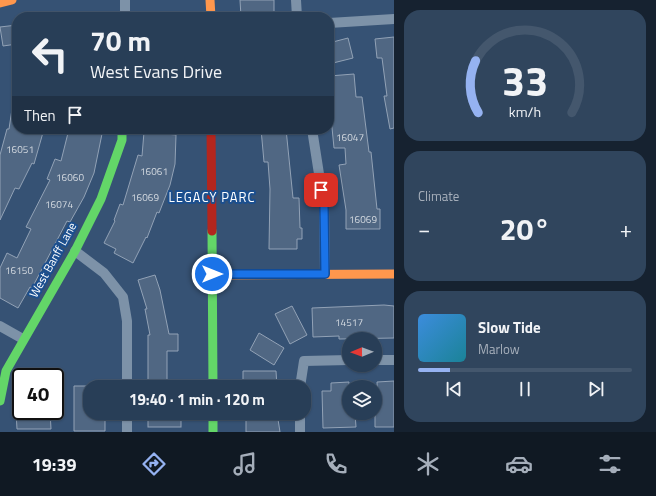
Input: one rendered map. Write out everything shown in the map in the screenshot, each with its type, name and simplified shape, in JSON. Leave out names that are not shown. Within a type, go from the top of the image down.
[{"type":"street","points":[[0,3],[12,0]]},
{"type":"street","points":[[125,0],[125,12]]},
{"type":"street","points":[[210,0],[210,12]]},
{"type":"street","points":[[296,0],[297,12]]},
{"type":"street","points":[[334,24],[394,19]]},
{"type":"street","name":"West Banff Lane","points":[[0,401],[6,371],[23,339],[75,251],[101,199],[122,140],[122,134]]},
{"type":"street","points":[[211,134],[213,380]]},
{"type":"street","points":[[313,134],[324,206],[325,274]]},
{"type":"street","points":[[75,251],[104,273],[123,297],[127,321],[127,380]]},
{"type":"street","points":[[212,274],[394,274]]},
{"type":"street","points":[[0,326],[23,339]]},
{"type":"street","points":[[301,380],[304,361],[342,360]]},
{"type":"street","points":[[382,360],[394,360]]},
{"type":"street","points":[[127,420],[127,432]]},
{"type":"street","points":[[213,420],[213,432]]},
{"type":"street","points":[[300,420],[300,432]]},
{"type":"building","points":[[240,0],[274,0],[274,12],[241,12]]},
{"type":"building","points":[[12,26],[12,45],[3,46],[0,27]]},
{"type":"building","points":[[394,37],[394,128],[390,129],[384,96],[387,96],[382,58],[377,58],[375,39]]},
{"type":"building","points":[[348,38],[353,58],[334,63],[334,42]]},
{"type":"building","points":[[354,74],[356,97],[362,97],[369,152],[371,152],[377,209],[380,209],[380,229],[346,229],[346,210],[339,165],[346,164],[345,148],[334,148],[333,134],[334,134],[334,76]]},
{"type":"building","points":[[12,109],[12,134],[43,134],[34,164],[32,163],[19,189],[15,188],[0,220],[0,155],[7,129],[9,129]]},
{"type":"building","points":[[68,134],[102,134],[94,173],[84,197],[70,222],[67,221],[32,288],[30,287],[18,308],[0,298],[0,268],[7,253],[17,258],[31,229],[26,227],[50,180],[47,179],[55,159],[61,161]]},
{"type":"building","points":[[144,134],[176,135],[175,164],[170,185],[159,213],[157,212],[147,238],[146,237],[133,263],[114,253],[116,249],[104,243],[115,221],[114,220],[120,204],[123,205],[138,155],[142,156]]},
{"type":"building","points":[[261,134],[287,134],[293,198],[299,198],[300,228],[302,228],[302,239],[297,239],[297,249],[269,249],[270,189],[268,162],[264,162]]},
{"type":"building","points":[[155,275],[160,290],[169,334],[178,334],[178,351],[167,351],[167,380],[148,380],[148,335],[150,335],[145,309],[147,309],[138,280]]},
{"type":"building","points":[[384,305],[394,306],[394,338],[382,338],[382,332],[342,332],[342,339],[339,339],[339,336],[313,337],[312,308]]},
{"type":"building","points":[[292,306],[307,335],[290,344],[275,314]]},
{"type":"building","points":[[259,333],[284,348],[274,365],[250,350]]},
{"type":"building","points":[[243,371],[276,371],[277,380],[243,380]]},
{"type":"building","points":[[394,381],[394,427],[375,427],[375,420],[382,420],[382,382]]},
{"type":"building","points":[[342,382],[342,420],[356,420],[356,427],[323,428],[322,391],[331,391],[331,383]]},
{"type":"building","points":[[74,386],[83,386],[83,420],[105,420],[105,431],[74,431]]},
{"type":"building","points":[[16,420],[50,420],[51,429],[17,429]]},
{"type":"building","points":[[148,420],[181,420],[181,427],[148,427]]},
{"type":"building","points":[[246,420],[278,420],[280,432],[246,432]]},
{"type":"traffic: fast","points":[[0,401],[6,371],[75,251],[101,199],[122,140],[122,134]]},
{"type":"traffic: fast","points":[[212,231],[213,380]]},
{"type":"traffic: fast","points":[[213,420],[213,432]]},
{"type":"traffic: slow","points":[[0,3],[12,0]]},
{"type":"traffic: slow","points":[[210,0],[211,12]]},
{"type":"traffic: slow","points":[[212,275],[394,274]]},
{"type":"traffic: jam","points":[[211,134],[212,231]]},
{"type":"district","name":"LEGACY PARC","points":[[212,197]]},
{"type":"route","points":[[212,274],[325,274],[324,206],[321,190]]}]
